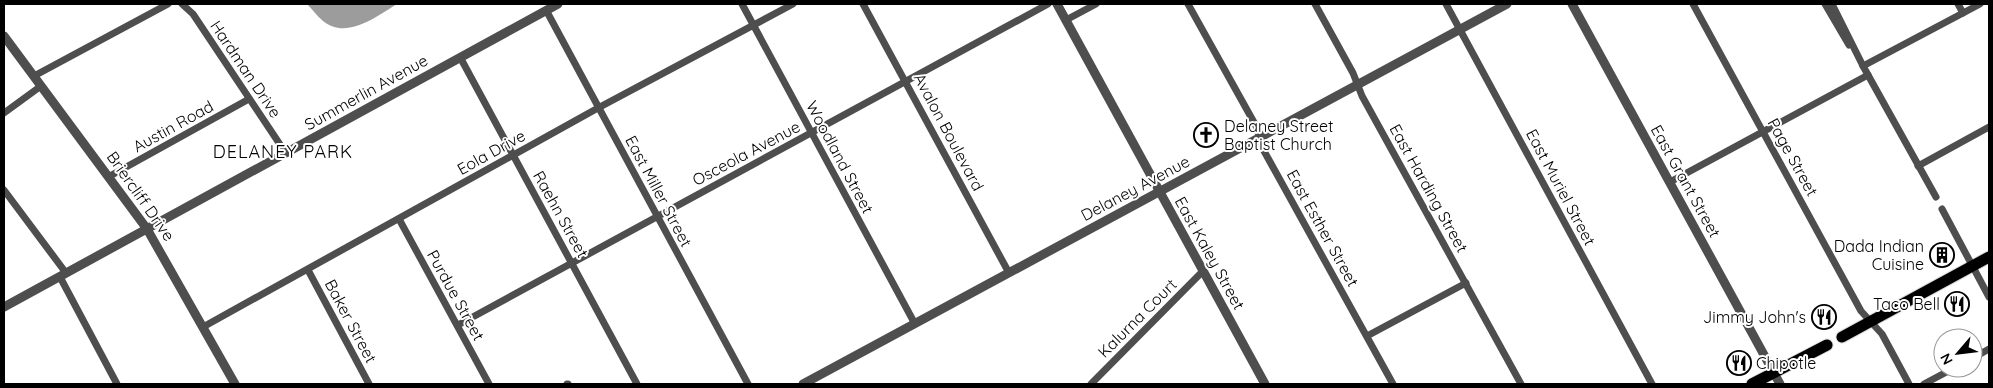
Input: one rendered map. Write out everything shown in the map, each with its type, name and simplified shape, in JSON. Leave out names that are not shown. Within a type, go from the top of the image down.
[{"type":"main road","points":[[1842,337],[1989,256]]},
{"type":"main road","points":[[1752,384],[1827,345]]},
{"type":"street","points":[[34,76],[168,4]]},
{"type":"street","name":"Hardman Drive","points":[[182,4],[193,14],[285,152]]},
{"type":"street","name":"Summerlin Avenue","points":[[4,307],[558,4]]},
{"type":"street","name":"Woodland Street","points":[[742,4],[915,324]]},
{"type":"street","name":"Eola Drive","points":[[204,327],[598,108],[794,4]]},
{"type":"street","name":"Avalon Boulevard","points":[[863,4],[1009,273]]},
{"type":"street","name":"Osceola Avenue","points":[[458,325],[1048,4]]},
{"type":"street","name":"East Kaley Street","points":[[1057,4],[1265,384]]},
{"type":"street","points":[[1066,20],[1096,4]]},
{"type":"street","name":"East Esther Street","points":[[1188,4],[1256,126],[1264,151],[1393,384]]},
{"type":"street","name":"East Harding Street","points":[[1315,4],[1521,384]]},
{"type":"street","name":"East Muriel Street","points":[[1446,4],[1652,384]]},
{"type":"street","name":"Delaney Avenue","points":[[803,384],[1507,4]]},
{"type":"street","name":"East Grant Street","points":[[1572,4],[1780,384]]},
{"type":"street","name":"Page Street","points":[[1693,4],[1861,311],[1882,334],[1909,384]]},
{"type":"street","points":[[1825,4],[1863,66]]},
{"type":"street","points":[[1832,4],[1863,66],[1936,197]]},
{"type":"street","points":[[1958,4],[1963,13]]},
{"type":"street","points":[[1863,66],[1980,4]]},
{"type":"street","name":"East Miller Street","points":[[546,10],[748,384]]},
{"type":"street","name":"Briercliff Drive","points":[[4,36],[148,229],[235,384]]},
{"type":"street","name":"Raehn Street","points":[[460,57],[637,384]]},
{"type":"street","points":[[1670,182],[1868,75]]},
{"type":"street","points":[[4,113],[42,86]]},
{"type":"street","name":"Austin Road","points":[[110,176],[249,99]]},
{"type":"street","points":[[1918,166],[1989,127]]},
{"type":"street","points":[[4,190],[63,275],[117,384]]},
{"type":"street","points":[[1942,209],[1989,297]]},
{"type":"street","name":"Purdue Street","points":[[399,219],[489,384]]},
{"type":"street","name":"Baker Street","points":[[308,270],[369,384]]},
{"type":"street","name":"Kalurna Court","points":[[1091,384],[1203,271]]},
{"type":"street","points":[[1367,336],[1466,283]]},
{"type":"street","points":[[1924,384],[1935,378]]},
{"type":"shaded area","points":[[307,4],[397,4],[361,24],[341,28],[323,21]]},
{"type":"place","name":"Delaney Street Baptist Church","points":[[1206,135]]},
{"type":"place","name":"Dada Indian Cuisine","points":[[1942,255]]},
{"type":"place","name":"Taco Bell","points":[[1957,304]]},
{"type":"place","name":"Jimmy John's","points":[[1824,317]]},
{"type":"place","name":"Chipotle","points":[[1739,363]]},
{"type":"district","name":"DELANEY PARK","points":[[283,152]]}]
